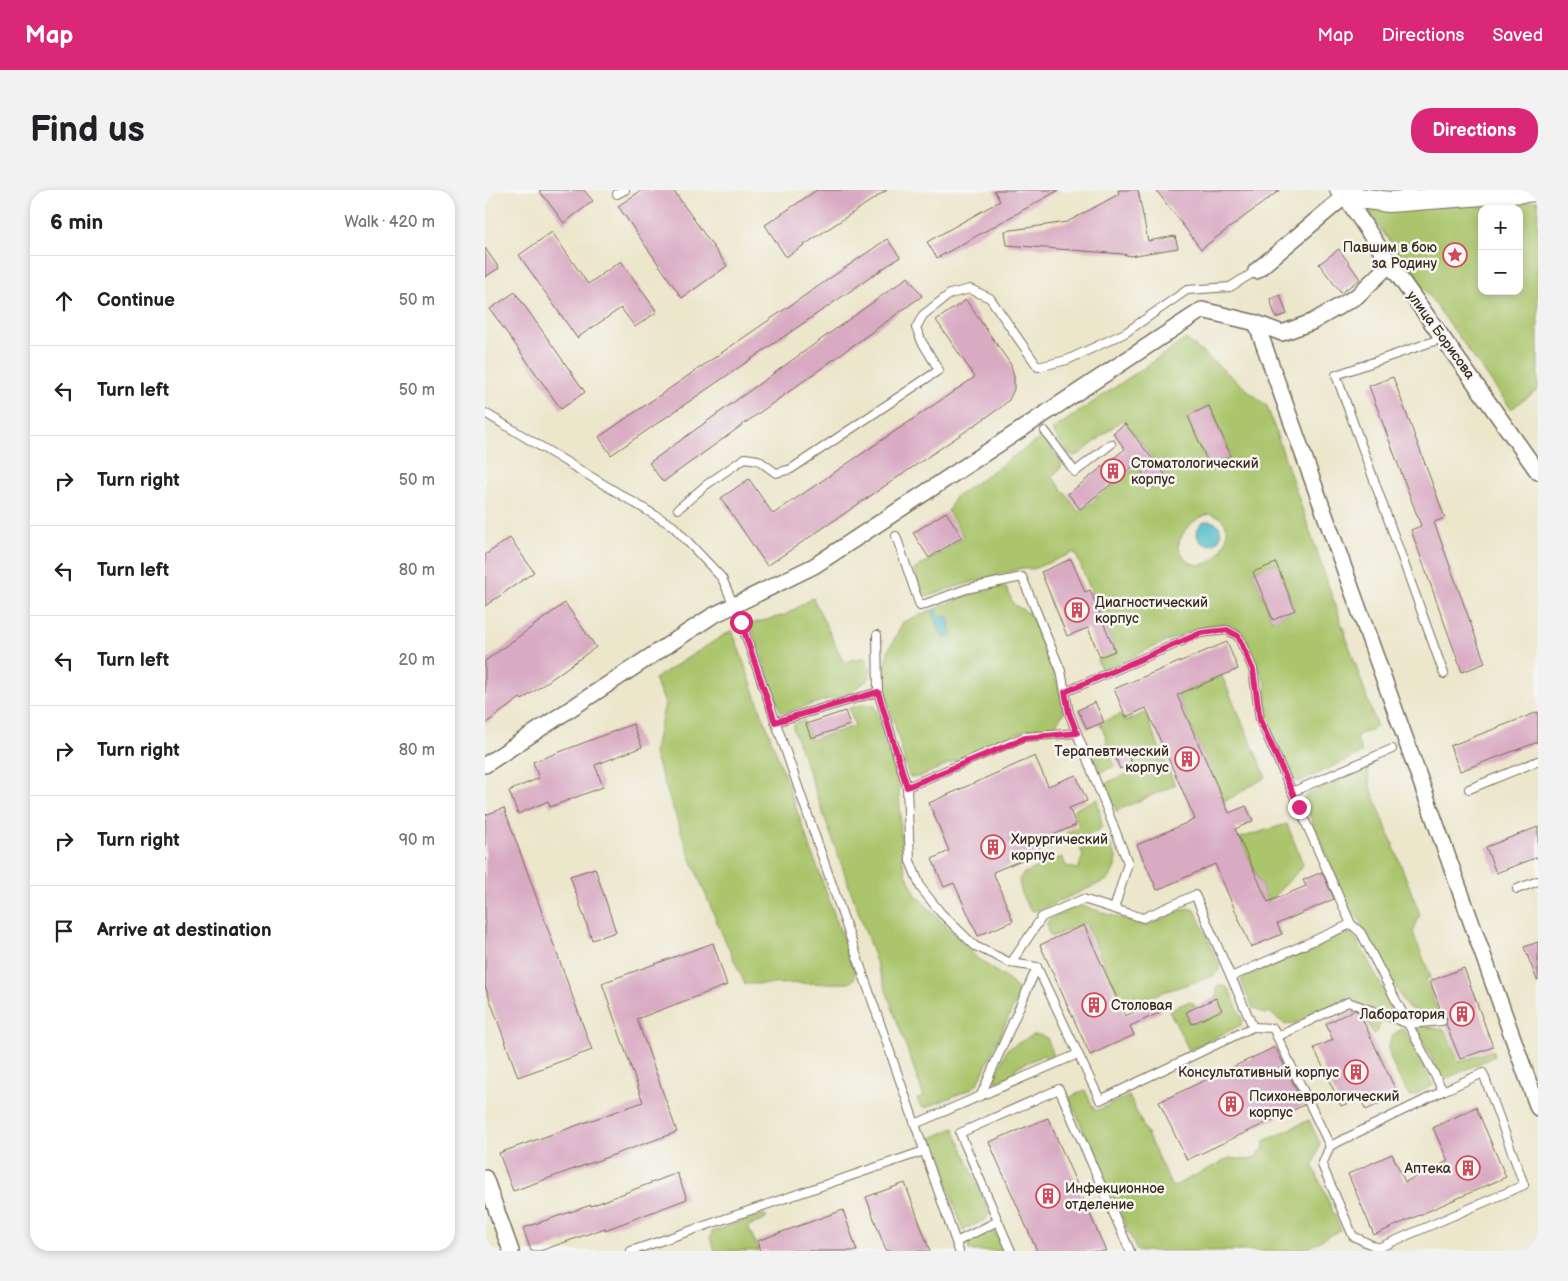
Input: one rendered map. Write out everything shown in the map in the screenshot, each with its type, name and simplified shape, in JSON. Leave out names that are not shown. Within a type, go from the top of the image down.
[{"type":"street","points":[[1255,271],[1343,193],[1389,202],[1538,191]]},
{"type":"street","name":"улица Борисова","points":[[1343,193],[1390,264],[1538,472]]},
{"type":"street","points":[[485,765],[711,616],[814,566],[1202,310],[1256,323],[1282,333],[1312,322],[1357,296],[1390,264]]},
{"type":"street","points":[[1256,323],[1538,1108]]},
{"type":"street","points":[[485,1178],[511,1251]]},
{"type":"lane","points":[[617,194],[625,190]]},
{"type":"lane","points":[[678,509],[706,485],[745,458],[758,460],[776,473],[791,469],[939,370],[916,328],[923,315],[950,294],[970,289],[990,298],[1038,367],[1067,360],[1125,333],[1187,290],[1229,287],[1255,271]]},
{"type":"lane","points":[[1443,338],[1336,375],[1444,674]]},
{"type":"lane","points":[[485,413],[673,526],[722,578],[734,605],[959,1251]]},
{"type":"lane","points":[[1045,431],[1075,472],[1111,444]]},
{"type":"lane","points":[[896,536],[920,606],[966,589],[1021,577],[1061,671],[1069,713],[1128,863],[1114,909]]},
{"type":"lane","points":[[1065,692],[1201,633],[1227,630],[1238,636],[1253,670],[1260,720],[1351,924],[1361,933],[1443,1091]]},
{"type":"lane","points":[[877,635],[878,692],[907,787],[910,861],[921,888],[941,913],[975,946],[1011,963],[1037,967]]},
{"type":"lane","points":[[775,722],[878,692]]},
{"type":"lane","points":[[907,787],[1025,738],[1077,733]]},
{"type":"lane","points":[[1292,792],[1392,749]]},
{"type":"lane","points":[[1469,788],[1538,762]]},
{"type":"lane","points":[[1517,889],[1538,881]]},
{"type":"lane","points":[[1011,963],[1042,917],[1083,899],[1143,918],[1195,895],[1253,1028]]},
{"type":"lane","points":[[1231,976],[1351,924]]},
{"type":"lane","points":[[981,1095],[1037,967]]},
{"type":"lane","points":[[1037,967],[1100,1100],[1253,1028],[1273,1028],[1330,1146]]},
{"type":"lane","points":[[1277,1037],[1348,1002],[1409,1024],[1442,1022]]},
{"type":"lane","points":[[915,1124],[1078,1054]]},
{"type":"lane","points":[[1483,1073],[1524,1185],[1378,1248],[1353,1236],[1322,1165],[1330,1146],[1443,1091],[1483,1073]]},
{"type":"lane","points":[[1011,1251],[961,1133],[1059,1089],[1130,1251]]},
{"type":"lane","points":[[631,1251],[924,1151]]},
{"type":"lane","points":[[956,1242],[998,1222]]},
{"type":"green space","points":[[1538,201],[1538,390],[1511,409],[1367,210]]},
{"type":"green space","points":[[1186,339],[1267,406],[1377,727],[1356,736],[1362,753],[1299,782],[1293,781],[1267,722],[1266,685],[1244,634],[1228,624],[1217,624],[1184,634],[1102,671],[1097,660],[1116,652],[1075,552],[1033,569],[1022,568],[929,596],[921,591],[914,570],[964,537],[948,512],[954,498],[1043,436],[1062,464],[1060,469],[1052,476],[1079,512],[1136,467],[1154,490],[1169,479],[1123,419],[1080,454],[1074,456],[1068,453],[1052,430]],"holes":[[[1209,406],[1231,455],[1210,465],[1188,416]],[[1209,514],[1222,519],[1227,529],[1225,541],[1219,553],[1210,562],[1199,565],[1188,561],[1178,546],[1185,530],[1203,516]],[[1276,563],[1295,610],[1272,620],[1253,572]]]},
{"type":"green space","points":[[998,587],[1005,587],[1013,604],[1030,614],[1049,658],[1062,698],[1063,713],[1054,728],[1028,729],[919,777],[910,777],[886,692],[884,675],[888,651],[903,622],[963,597]]},
{"type":"green space","points":[[813,598],[844,663],[853,659],[865,658],[871,670],[868,680],[849,693],[781,712],[750,624],[785,615]]},
{"type":"green space","points":[[732,630],[855,972],[854,979],[849,983],[745,984],[689,854],[654,754],[665,703],[654,679]]},
{"type":"green space","points":[[1222,676],[1266,777],[1224,802],[1177,695]]},
{"type":"green space","points":[[866,704],[874,705],[878,714],[899,788],[902,858],[906,874],[916,895],[977,958],[1012,983],[1018,991],[1017,999],[978,1083],[971,1089],[925,1108],[921,1107],[917,1099],[924,1097],[793,728],[795,723],[804,720],[811,740],[855,726],[849,708]]},
{"type":"green space","points":[[1145,713],[1175,785],[1116,811],[1105,785],[1132,772],[1130,767],[1134,763],[1128,749],[1111,756],[1115,766],[1100,772],[1090,750],[1107,743],[1100,723],[1121,714],[1126,721]]},
{"type":"green space","points":[[1362,769],[1368,770],[1370,786],[1420,914],[1413,933],[1431,977],[1426,979],[1438,1012],[1424,1016],[1406,1006],[1358,917],[1352,914],[1303,800],[1307,795]]},
{"type":"green space","points":[[1097,799],[1102,826],[1098,831],[1070,843],[1066,833],[1079,826],[1073,810]]},
{"type":"green space","points":[[1287,824],[1303,864],[1300,870],[1268,902],[1240,838]]},
{"type":"green space","points":[[1105,838],[1116,857],[1115,867],[1107,880],[1039,910],[1033,911],[1027,905],[1019,879],[1024,873],[1062,857],[1066,866],[1078,869],[1083,856],[1080,848]]},
{"type":"green space","points":[[1080,905],[1146,926],[1187,908],[1195,910],[1219,965],[1219,970],[1213,976],[1123,1005],[1085,923],[1051,937],[1047,929],[1047,922],[1052,918]]},
{"type":"green space","points":[[1341,934],[1351,934],[1357,940],[1391,1004],[1389,1012],[1374,1035],[1356,999],[1348,997],[1296,1023],[1286,1025],[1269,1012],[1265,1014],[1253,1008],[1241,982],[1243,978]]},
{"type":"green space","points":[[1225,986],[1229,989],[1242,1019],[1241,1025],[1189,1050],[1169,1010],[1188,1002],[1193,1003],[1196,1008],[1216,998],[1217,987]]},
{"type":"green space","points":[[1422,1026],[1445,1030],[1459,1062],[1493,1050],[1495,1056],[1443,1080],[1418,1032],[1418,1029]]},
{"type":"green space","points":[[1402,1029],[1406,1032],[1433,1085],[1410,1097],[1395,1070],[1389,1051],[1390,1042],[1394,1035]]},
{"type":"green space","points":[[1033,1035],[1047,1038],[1053,1053],[1051,1058],[1047,1060],[1044,1055],[1015,1068],[1017,1073],[997,1082],[994,1081],[1007,1049]]},
{"type":"green space","points":[[1085,1090],[1095,1111],[1129,1096],[1172,1187],[1230,1158],[1246,1160],[1254,1158],[1263,1150],[1265,1141],[1309,1120],[1320,1144],[1313,1166],[1341,1230],[1304,1251],[1137,1251],[1069,1098]]},
{"type":"green space","points":[[954,1128],[989,1213],[986,1219],[963,1230],[931,1138]]},
{"type":"green space","points":[[763,1214],[767,1216],[765,1220],[748,1226],[759,1251],[715,1251],[710,1238],[712,1232]]},
{"type":"green space","points":[[990,1231],[998,1235],[1005,1251],[970,1251],[967,1242]]},
{"type":"water","points":[[1209,521],[1214,522],[1220,528],[1220,538],[1214,544],[1209,545],[1204,544],[1198,538],[1197,533],[1198,528],[1204,522]]},
{"type":"water","points":[[935,609],[940,616],[947,617],[950,620],[949,628],[953,635],[945,639],[934,615],[933,611]]},
{"type":"building","points":[[539,190],[584,190],[593,201],[564,223]]},
{"type":"building","points":[[642,190],[673,190],[727,266],[682,298],[618,206]]},
{"type":"building","points":[[817,190],[887,190],[786,257],[765,225]]},
{"type":"building","points":[[994,190],[1059,190],[937,258],[927,242],[1000,201]]},
{"type":"building","points":[[1118,190],[1138,190],[1148,241],[1175,236],[1178,248],[1130,256],[1007,245],[1005,231],[1067,222],[1119,194]]},
{"type":"building","points":[[1156,190],[1280,190],[1201,249]]},
{"type":"building","points":[[552,232],[588,284],[621,261],[657,312],[635,327],[621,308],[577,338],[519,255]]},
{"type":"building","points":[[887,239],[900,257],[611,455],[599,437]]},
{"type":"building","points":[[485,248],[499,268],[485,277]]},
{"type":"building","points":[[1339,249],[1360,279],[1341,293],[1319,264]]},
{"type":"building","points":[[908,277],[922,296],[663,482],[649,463]]},
{"type":"building","points":[[515,292],[585,392],[561,409],[490,309]]},
{"type":"building","points":[[1280,295],[1287,314],[1276,318],[1270,299]]},
{"type":"building","points":[[966,300],[1011,365],[1014,389],[1009,400],[1000,408],[767,566],[721,498],[749,479],[773,514],[975,377],[936,320]]},
{"type":"building","points":[[1393,377],[1445,518],[1434,522],[1485,663],[1462,672],[1411,530],[1421,526],[1369,386]]},
{"type":"building","points":[[1209,406],[1231,456],[1209,465],[1188,416]]},
{"type":"building","name":"Стоматологический корпус","points":[[1125,424],[1167,477],[1153,487],[1136,464],[1080,509],[1068,494],[1125,449],[1113,433]]},
{"type":"building","points":[[946,512],[962,537],[929,558],[913,533]]},
{"type":"building","points":[[510,538],[534,572],[485,606],[485,555]]},
{"type":"building","name":"Диагностический корпус","points":[[1071,559],[1085,592],[1090,590],[1115,651],[1100,657],[1088,628],[1067,636],[1041,572]]},
{"type":"building","points":[[1276,563],[1295,610],[1273,620],[1253,572]]},
{"type":"building","points":[[565,603],[596,647],[485,724],[485,661]]},
{"type":"building","name":"Терапевтический корпус","points":[[1227,642],[1238,669],[1177,695],[1229,813],[1246,806],[1253,821],[1235,829],[1268,902],[1306,886],[1303,880],[1322,872],[1334,899],[1277,924],[1282,934],[1251,947],[1215,864],[1157,890],[1137,845],[1195,819],[1146,708],[1126,717],[1114,689]]},
{"type":"building","points":[[1095,702],[1104,722],[1087,729],[1078,710]]},
{"type":"building","points":[[845,711],[850,725],[811,738],[806,724]]},
{"type":"building","points":[[1538,712],[1538,742],[1460,771],[1450,746]]},
{"type":"building","points":[[633,724],[642,747],[595,765],[603,787],[550,807],[548,801],[518,814],[509,791],[539,778],[533,762]]},
{"type":"building","points":[[1127,752],[1132,764],[1120,769],[1115,756]]},
{"type":"building","name":"Хирургический корпус","points":[[1035,756],[1048,786],[1076,775],[1087,801],[1069,808],[1076,825],[1037,842],[1041,852],[993,872],[1013,921],[978,936],[954,883],[944,887],[932,859],[949,851],[929,803]]},
{"type":"building","points":[[504,808],[592,1050],[518,1077],[485,986],[485,815]]},
{"type":"building","points":[[1538,827],[1538,857],[1496,873],[1486,847]]},
{"type":"building","points":[[595,868],[616,932],[592,940],[570,876]]},
{"type":"building","name":"Столовая","points":[[1084,925],[1125,1016],[1157,1002],[1161,1012],[1130,1026],[1134,1035],[1090,1055],[1040,945]]},
{"type":"building","points":[[1538,942],[1538,980],[1537,980],[1524,947]]},
{"type":"building","points":[[713,943],[727,985],[637,1019],[677,1132],[513,1191],[499,1153],[643,1102],[602,983]]},
{"type":"building","name":"Лаборатория","points":[[1464,968],[1493,1047],[1460,1059],[1446,1024],[1447,1018],[1443,1016],[1430,981]]},
{"type":"building","points":[[1216,998],[1222,1010],[1192,1024],[1186,1012]]},
{"type":"building","name":"Консультативный корпус","points":[[1354,1010],[1359,1012],[1398,1095],[1366,1110],[1360,1098],[1341,1106],[1314,1048],[1333,1040],[1326,1024]]},
{"type":"building","name":"Психоневрологический корпус","points":[[1275,1047],[1304,1105],[1187,1160],[1159,1102]]},
{"type":"building","name":"Аптека","points":[[1476,1107],[1506,1177],[1374,1235],[1348,1174],[1392,1154],[1405,1182],[1448,1161],[1433,1128]]},
{"type":"building","name":"Инфекционное отделение","points":[[1048,1118],[1106,1251],[1037,1251],[989,1142]]},
{"type":"building","points":[[677,1173],[687,1199],[605,1230],[605,1228],[540,1251],[531,1251],[523,1228],[591,1206]]},
{"type":"building","points":[[905,1183],[930,1251],[886,1251],[866,1197]]},
{"type":"building","points":[[843,1210],[857,1251],[760,1251],[757,1241]]},
{"type":"place","name":"Павшим в бою за Родину","points":[[1455,255]]},
{"type":"place","name":"Стоматологический корпус","points":[[1113,471]]},
{"type":"place","name":"Диагностический корпус","points":[[1077,610]]},
{"type":"place","name":"Терапевтический корпус","points":[[1187,759]]},
{"type":"place","name":"Хирургический корпус","points":[[993,847]]},
{"type":"place","name":"Столовая","points":[[1094,1005]]},
{"type":"place","name":"Лаборатория","points":[[1462,1014]]},
{"type":"place","name":"Консультативный корпус","points":[[1356,1072]]},
{"type":"place","name":"Психоневрологический корпус","points":[[1231,1104]]},
{"type":"place","name":"Аптека","points":[[1468,1168]]},
{"type":"place","name":"Инфекционное отделение","points":[[1048,1196]]},
{"type":"route","points":[[741,622],[775,722],[878,692],[907,787],[1025,738],[1077,733],[1069,713],[1065,692],[1201,633],[1227,630],[1238,636],[1253,670],[1260,720],[1299,807]]}]
